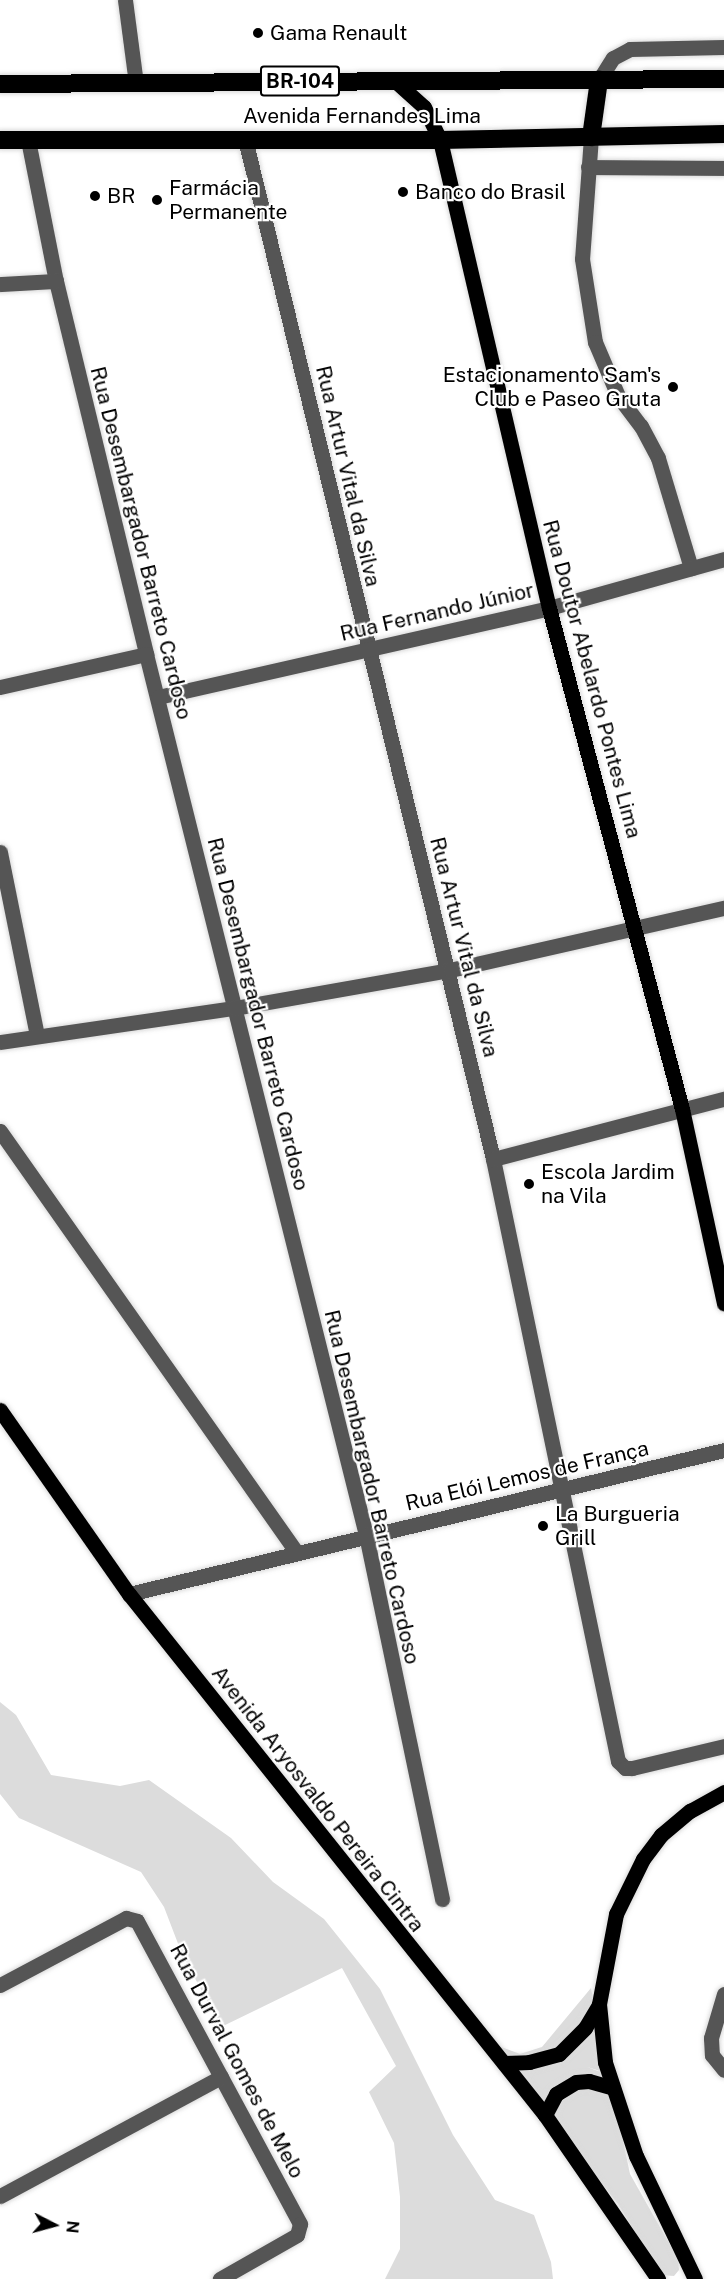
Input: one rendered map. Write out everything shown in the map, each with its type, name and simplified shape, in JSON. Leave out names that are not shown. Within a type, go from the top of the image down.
[{"type":"highway","name":"Avenida Fernandes Lima","points":[[0,84],[724,79]]},
{"type":"highway","points":[[591,137],[599,80]]},
{"type":"highway","name":"Avenida Fernandes Lima","points":[[0,141],[440,140],[724,134]]},
{"type":"main road","name":"Rua Doutor Abelardo Pontes Lima","points":[[394,80],[424,107],[440,140],[549,608],[636,928],[682,1109],[724,1304]]},
{"type":"main road","name":"Avenida Aryosvaldo Pereira Cintra","points":[[0,1410],[129,1594],[545,2115],[611,2207],[658,2279]]},
{"type":"main road","points":[[695,2279],[636,2156],[613,2088],[601,2037],[599,2004],[616,1914],[639,1866],[661,1835],[690,1811],[724,1792]]},
{"type":"main road","points":[[504,2063],[529,2062],[559,2054],[574,2042],[599,2004]]},
{"type":"main road","points":[[545,2115],[556,2094],[576,2082],[589,2081],[613,2088]]},
{"type":"street","points":[[125,0],[136,83]]},
{"type":"street","points":[[599,80],[612,58],[630,49],[724,48]]},
{"type":"street","points":[[591,137],[582,259],[595,342],[618,396],[641,426],[658,458],[691,568]]},
{"type":"street","name":"Rua Artur Vital da Silva","points":[[245,139],[368,651],[450,970],[565,1491],[618,1761],[625,1768],[724,1746]]},
{"type":"street","name":"Rua Desembargador Barreto Cardoso","points":[[28,140],[56,281],[146,654],[366,1535],[442,1899]]},
{"type":"street","points":[[588,167],[724,168]]},
{"type":"street","points":[[0,284],[56,281]]},
{"type":"street","name":"Rua Fernando Júnior","points":[[158,697],[549,608],[724,559]]},
{"type":"street","points":[[0,687],[146,654]]},
{"type":"street","points":[[0,852],[37,1035]]},
{"type":"street","points":[[0,1041],[234,1008],[450,970],[724,908]]},
{"type":"street","points":[[493,1159],[724,1099]]},
{"type":"street","points":[[0,1131],[297,1553]]},
{"type":"street","name":"Rua Elói Lemos de França","points":[[129,1594],[366,1535],[565,1491],[724,1450]]},
{"type":"street","name":"Rua Durval Gomes de Melo","points":[[0,1985],[133,1918],[300,2227],[297,2235],[220,2279]]},
{"type":"street","points":[[724,1994],[714,2017],[711,2038],[712,2055],[724,2070]]},
{"type":"street","points":[[0,2196],[221,2078]]},
{"type":"shaded area","points":[[0,1702],[16,1715],[51,1775],[120,1786],[149,1780],[231,1838],[273,1882],[324,1919],[380,1989],[453,2135],[495,2200],[534,2215],[551,2262],[553,2279],[385,2279],[400,2249],[400,2197],[394,2143],[369,2092],[396,2066],[342,1968],[221,2027],[182,1954],[164,1907],[141,1872],[19,1818],[0,1794]]},
{"type":"shaded area","points":[[591,1988],[607,2073],[587,2067],[609,2075],[630,2174],[678,2259],[679,2270],[674,2276],[661,2275],[618,2204],[493,2044],[520,2054],[542,2047]]},
{"type":"place","name":"Gama Renault","points":[[258,33]]},
{"type":"place","name":"Banco do Brasil","points":[[403,192]]},
{"type":"place","name":"BR","points":[[95,196]]},
{"type":"place","name":"Farmácia Permanente","points":[[157,200]]},
{"type":"place","name":"Estacionamento Sam's Club e Paseo Gruta","points":[[673,387]]},
{"type":"place","name":"Escola Jardim na Vila","points":[[529,1184]]},
{"type":"place","name":"La Burgueria Grill","points":[[543,1526]]}]
